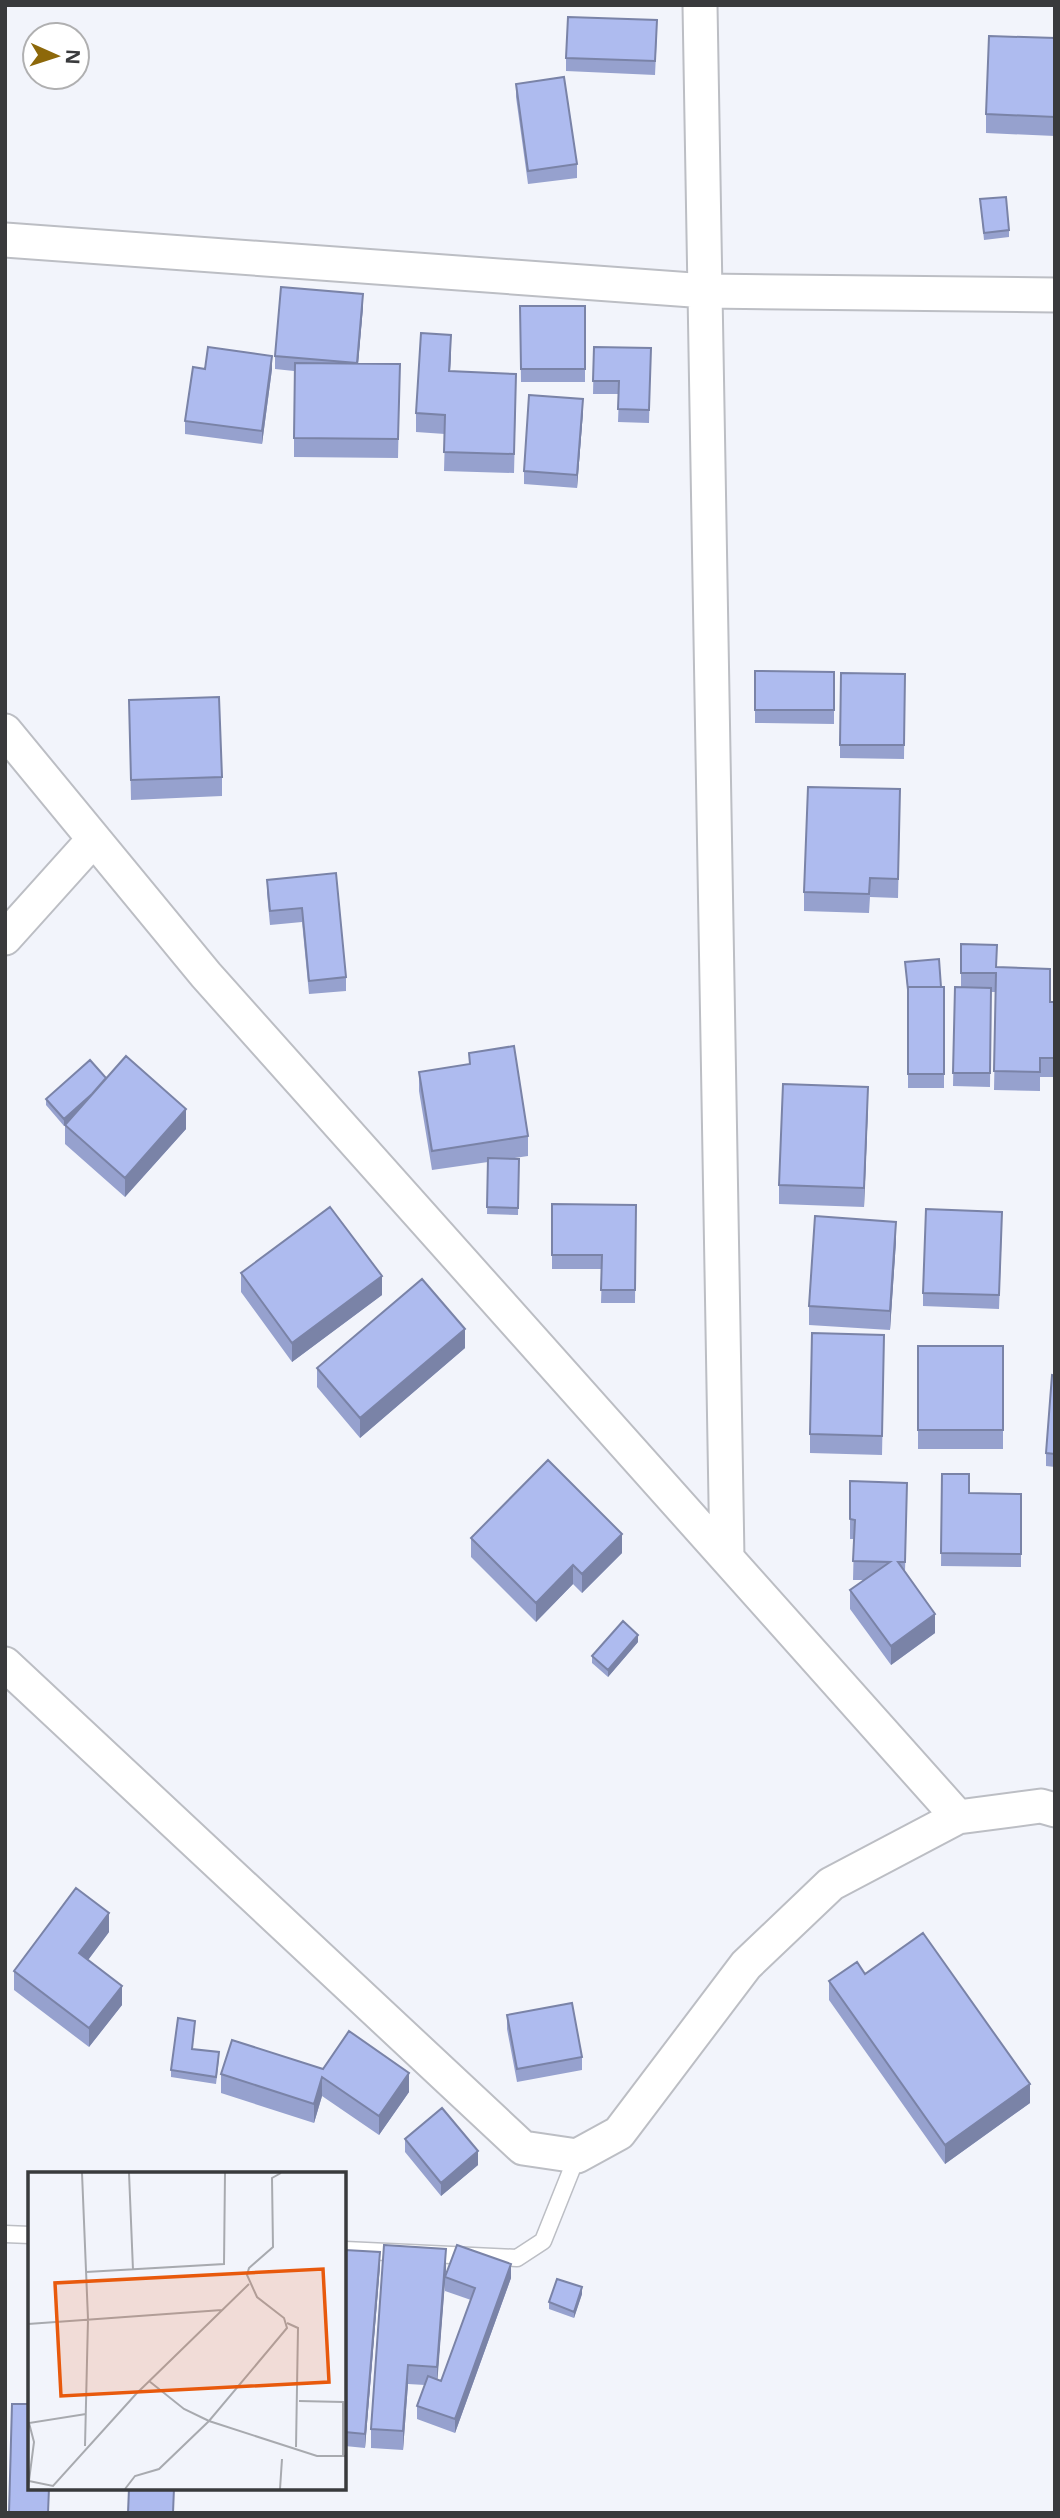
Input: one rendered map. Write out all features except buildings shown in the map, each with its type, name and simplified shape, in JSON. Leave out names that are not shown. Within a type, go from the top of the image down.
[{"type":"street","points":[[700,5],[727,1558]]},
{"type":"street","points":[[5,240],[706,291],[1055,295]]},
{"type":"street","points":[[5,731],[206,975],[958,1817]]},
{"type":"street","points":[[5,938],[94,839]]},
{"type":"street","points":[[5,1664],[523,2148],[577,2156],[619,2133],[746,1965],[831,1884],[958,1817],[1041,1806],[1055,1810]]},
{"type":"lane","points":[[346,2250],[517,2259],[543,2241],[577,2156]]},
{"type":"lane","points":[[5,2234],[28,2235]]}]
